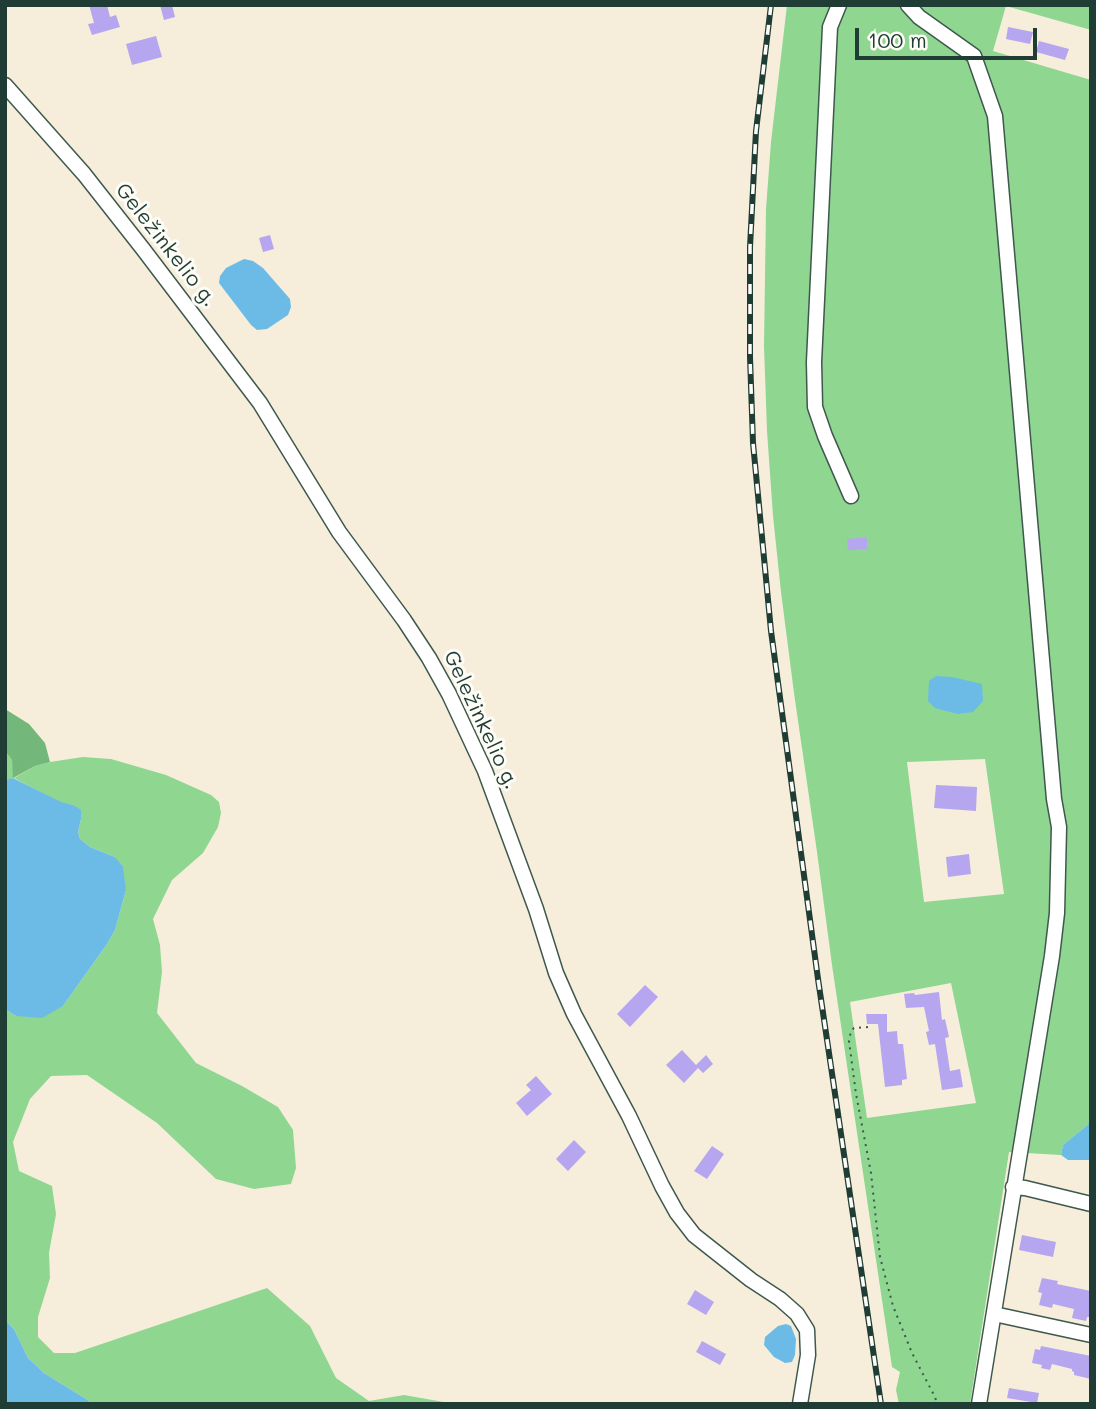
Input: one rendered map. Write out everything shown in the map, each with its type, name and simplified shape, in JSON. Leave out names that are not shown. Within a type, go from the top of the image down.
[{"type":"street","points":[[839,5],[830,27],[814,362],[815,407],[852,496]]},
{"type":"street","points":[[908,5],[919,17],[974,56],[995,116],[1054,799],[1059,827],[1057,914],[979,1404]]},
{"type":"street","name":"Geležinkelio g.","points":[[5,85],[84,174],[253,393],[339,532],[429,658],[485,771],[537,909],[556,973],[574,1014],[677,1213],[694,1235],[797,1314],[807,1330],[808,1355],[800,1404]]},
{"type":"street","points":[[1013,1187],[1091,1204]]},
{"type":"street","points":[[993,1314],[1091,1335]]},
{"type":"path","points":[[867,1027],[854,1028],[849,1041],[871,1173],[880,1257],[893,1306],[937,1404]]},
{"type":"green space","points":[[787,5],[1091,5],[1091,30],[1006,6],[993,51],[1091,80],[1091,1122],[1063,1145],[1061,1155],[1009,1152],[970,1404],[899,1404],[896,1390],[900,1372],[892,1367],[832,965],[794,693],[773,516],[764,346],[766,209]],"holes":[[[985,759],[1004,894],[924,902],[907,762]],[[951,983],[976,1103],[867,1118],[850,1002]]]},
{"type":"green space","points":[[5,709],[29,724],[45,743],[50,762],[35,766],[13,778],[12,760],[5,751]]},
{"type":"green space","points":[[5,751],[12,760],[14,778],[5,780]]},
{"type":"green space","points":[[83,757],[111,759],[166,775],[211,795],[219,802],[221,813],[218,827],[203,853],[172,880],[153,919],[160,945],[162,972],[157,1013],[196,1063],[278,1107],[293,1130],[296,1168],[291,1184],[254,1189],[216,1179],[157,1123],[87,1075],[51,1076],[30,1099],[13,1142],[19,1171],[52,1186],[56,1214],[49,1253],[50,1278],[38,1317],[38,1337],[54,1353],[75,1353],[267,1288],[310,1326],[336,1378],[369,1401],[404,1395],[455,1404],[94,1404],[44,1373],[28,1358],[14,1329],[5,1320],[5,1009],[16,1016],[63,1006],[115,930],[126,890],[115,857],[90,847],[80,839],[78,832],[81,819],[73,805],[61,803],[14,778],[35,766],[50,762]]},
{"type":"water","points":[[244,259],[263,268],[290,299],[288,315],[267,329],[257,330],[251,325],[219,283],[226,268]]},
{"type":"water","points":[[936,676],[982,684],[983,701],[973,712],[958,714],[935,708],[928,701],[929,681]]},
{"type":"water","points":[[13,778],[81,810],[78,832],[80,839],[90,847],[115,857],[123,867],[126,890],[115,930],[107,944],[63,1006],[42,1018],[16,1016],[5,1009],[5,780]]},
{"type":"water","points":[[1091,1122],[1091,1160],[1068,1160],[1061,1155],[1063,1145]]},
{"type":"water","points":[[5,1320],[14,1329],[28,1358],[44,1373],[94,1404],[5,1404]]},
{"type":"water","points":[[778,1326],[791,1326],[796,1339],[792,1362],[785,1363],[774,1357],[764,1345],[765,1337]]},
{"type":"building","points":[[89,5],[107,5],[110,17],[116,15],[120,27],[92,35],[88,24],[94,23]]},
{"type":"building","points":[[160,5],[172,5],[175,17],[164,20]]},
{"type":"building","points":[[1008,27],[1033,32],[1030,44],[1006,39]]},
{"type":"building","points":[[156,36],[162,57],[132,65],[126,44]]},
{"type":"building","points":[[1039,41],[1069,49],[1065,60],[1036,52]]},
{"type":"building","points":[[270,235],[274,249],[263,252],[259,238]]},
{"type":"building","points":[[867,537],[867,549],[848,550],[847,539]]},
{"type":"building","points":[[936,785],[977,787],[976,811],[934,808]]},
{"type":"building","points":[[969,854],[971,874],[948,877],[946,857]]},
{"type":"building","points":[[645,985],[658,997],[630,1027],[617,1014]]},
{"type":"building","points":[[939,992],[942,1020],[945,1019],[949,1037],[945,1038],[950,1071],[960,1069],[963,1087],[942,1090],[935,1044],[929,1045],[926,1032],[929,1031],[924,1007],[906,1008],[904,994]]},
{"type":"building","points":[[866,1014],[887,1014],[887,1032],[897,1031],[898,1044],[903,1044],[907,1079],[902,1080],[902,1085],[885,1087],[878,1024],[867,1024]]},
{"type":"building","points":[[682,1050],[696,1065],[706,1055],[713,1064],[703,1073],[698,1068],[684,1083],[666,1065]]},
{"type":"building","points":[[536,1076],[552,1094],[527,1116],[516,1103],[531,1090],[526,1085]]},
{"type":"building","points":[[574,1140],[586,1152],[568,1171],[556,1159]]},
{"type":"building","points":[[712,1146],[724,1154],[707,1179],[694,1171]]},
{"type":"building","points":[[1022,1235],[1056,1242],[1053,1257],[1019,1250]]},
{"type":"building","points":[[1042,1278],[1091,1291],[1091,1317],[1087,1317],[1086,1321],[1072,1318],[1074,1309],[1053,1304],[1052,1308],[1039,1305],[1042,1293],[1038,1292]]},
{"type":"building","points":[[695,1290],[714,1302],[706,1315],[687,1304]]},
{"type":"building","points":[[702,1341],[726,1354],[720,1365],[696,1352]]},
{"type":"building","points":[[1041,1346],[1091,1356],[1091,1379],[1074,1375],[1072,1369],[1052,1364],[1050,1370],[1032,1363],[1035,1349],[1040,1350]]},
{"type":"building","points":[[1009,1388],[1039,1393],[1037,1403],[1007,1398]]},
{"type":"railway","points":[[771,5],[756,131],[750,247],[753,443],[771,631],[818,979],[881,1404]]}]
